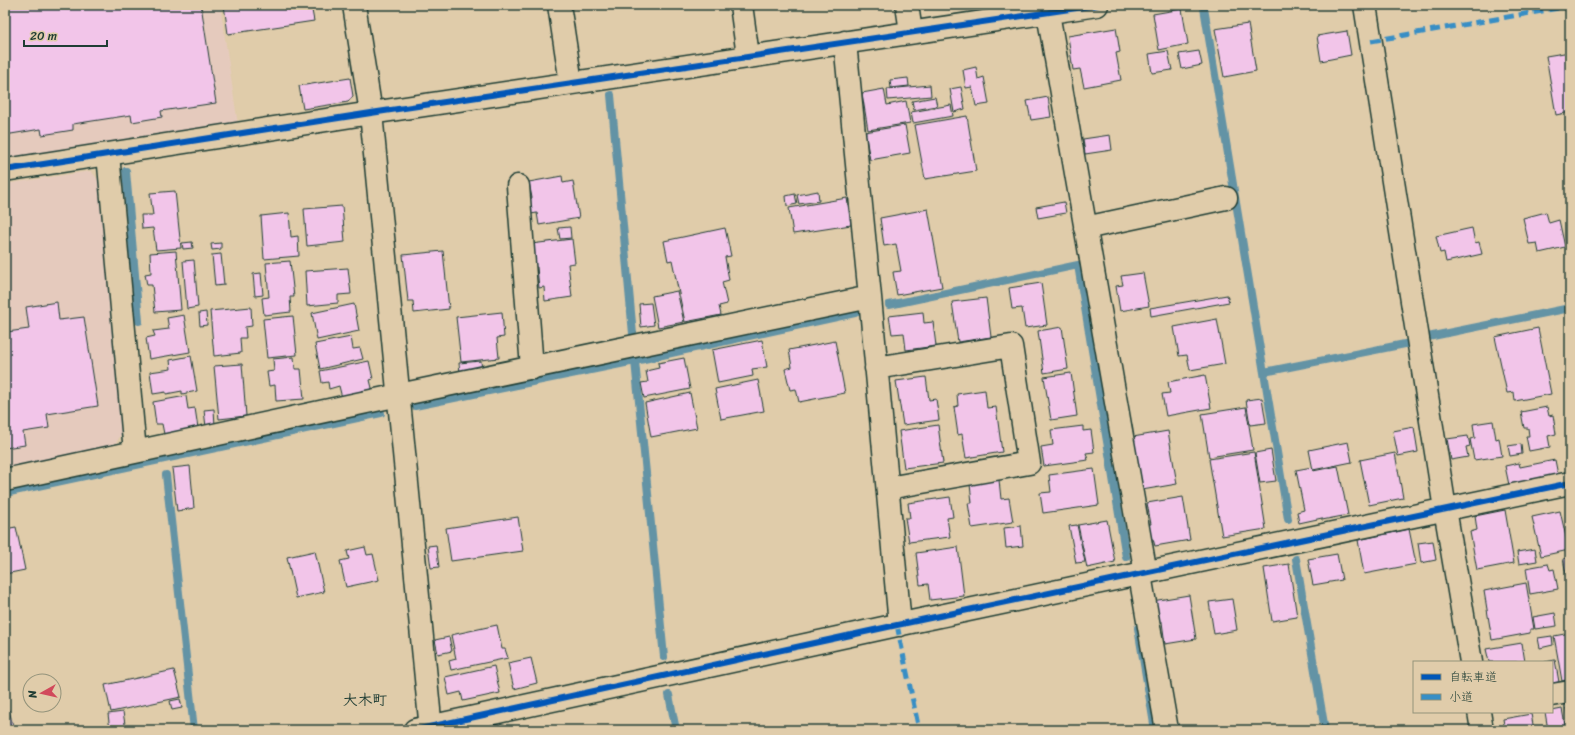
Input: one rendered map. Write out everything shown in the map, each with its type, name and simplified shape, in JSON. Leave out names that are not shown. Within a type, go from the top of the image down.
[{"type":"street","points":[[354,5],[371,113],[399,395],[425,729],[900,625],[1570,483]]},
{"type":"street","points":[[559,5],[571,83]]},
{"type":"street","points":[[740,5],[748,56]]},
{"type":"street","points":[[907,5],[911,32]]},
{"type":"street","points":[[5,170],[748,56],[1097,5]]},
{"type":"street","points":[[1365,5],[1445,509],[1471,661]]},
{"type":"street","points":[[1048,13],[1143,574],[1167,730]]},
{"type":"street","points":[[845,42],[900,625]]},
{"type":"street","points":[[108,154],[135,452]]},
{"type":"street","points":[[518,186],[532,368]]},
{"type":"street","points":[[1085,228],[1226,198]]},
{"type":"street","points":[[5,480],[399,395],[870,297]]},
{"type":"street","points":[[876,368],[1011,346],[1029,463],[888,488]]},
{"type":"street","points":[[1553,695],[1570,692]]},
{"type":"street","points":[[1479,713],[1482,730]]},
{"type":"shaded area","points":[[5,5],[220,5],[238,125],[5,161]]},
{"type":"shaded area","points":[[91,171],[99,181],[122,433],[114,446],[5,469],[5,184]]},
{"type":"building","points":[[5,5],[201,5],[216,103],[161,111],[162,117],[132,122],[131,115],[73,124],[73,130],[42,135],[41,129],[5,135]]},
{"type":"building","points":[[224,5],[311,5],[314,21],[228,34]]},
{"type":"building","points":[[1182,9],[1188,44],[1159,50],[1153,14]]},
{"type":"building","points":[[1248,24],[1256,71],[1224,77],[1215,29]]},
{"type":"building","points":[[1116,28],[1120,52],[1116,53],[1121,80],[1084,87],[1080,69],[1073,70],[1068,36]]},
{"type":"building","points":[[1347,31],[1351,55],[1321,61],[1317,36]]},
{"type":"building","points":[[1168,51],[1172,70],[1152,73],[1149,54]]},
{"type":"building","points":[[1199,51],[1202,65],[1182,69],[1179,54]]},
{"type":"building","points":[[1570,52],[1570,112],[1556,115],[1546,56]]},
{"type":"building","points":[[976,67],[978,79],[984,77],[989,104],[976,106],[972,87],[966,88],[963,70]]},
{"type":"building","points":[[350,78],[353,96],[348,102],[303,109],[299,86]]},
{"type":"building","points":[[908,78],[909,86],[891,88],[890,80]]},
{"type":"building","points":[[930,85],[931,96],[888,100],[887,89]]},
{"type":"building","points":[[961,87],[965,109],[954,112],[950,89]]},
{"type":"building","points":[[884,89],[887,105],[906,101],[910,123],[868,130],[862,93]]},
{"type":"building","points":[[935,97],[937,106],[914,110],[912,101]]},
{"type":"building","points":[[1048,97],[1051,117],[1031,120],[1027,101]]},
{"type":"building","points":[[951,105],[953,116],[913,123],[911,112]]},
{"type":"building","points":[[967,116],[976,171],[925,179],[915,125]]},
{"type":"building","points":[[905,125],[910,153],[870,160],[865,132]]},
{"type":"building","points":[[1110,135],[1112,150],[1085,154],[1083,139]]},
{"type":"building","points":[[562,176],[563,183],[573,181],[579,218],[539,225],[537,213],[531,214],[529,199],[532,198],[529,182]]},
{"type":"building","points":[[175,191],[181,248],[156,250],[153,228],[142,229],[141,215],[153,215],[150,193]]},
{"type":"building","points":[[818,191],[819,201],[799,204],[797,195]]},
{"type":"building","points":[[795,194],[797,204],[787,206],[786,196]]},
{"type":"building","points":[[847,198],[851,225],[793,234],[789,208]]},
{"type":"building","points":[[1064,202],[1066,213],[1038,218],[1036,207]]},
{"type":"building","points":[[342,206],[345,242],[307,246],[304,209]]},
{"type":"building","points":[[928,209],[942,287],[897,295],[893,272],[901,271],[896,244],[884,246],[880,218]]},
{"type":"building","points":[[1546,212],[1549,223],[1559,220],[1565,247],[1539,253],[1537,243],[1529,244],[1523,218]]},
{"type":"building","points":[[289,213],[291,237],[298,236],[299,256],[264,259],[261,216]]},
{"type":"building","points":[[570,227],[571,238],[560,239],[558,228]]},
{"type":"building","points":[[725,228],[731,256],[725,257],[729,280],[722,282],[727,304],[719,306],[721,315],[685,322],[672,260],[668,261],[664,241]]},
{"type":"building","points":[[1472,228],[1475,243],[1479,242],[1482,254],[1446,262],[1444,252],[1440,253],[1436,236]]},
{"type":"building","points":[[572,239],[575,263],[568,264],[572,297],[545,301],[544,287],[539,288],[537,267],[534,268],[531,244]]},
{"type":"building","points":[[192,242],[193,248],[183,249],[182,243]]},
{"type":"building","points":[[221,243],[221,249],[212,250],[211,244]]},
{"type":"building","points":[[176,251],[181,310],[155,312],[152,285],[147,285],[145,274],[151,273],[150,253]]},
{"type":"building","points":[[443,251],[449,309],[414,313],[413,301],[408,301],[403,255]]},
{"type":"building","points":[[221,254],[224,285],[215,286],[212,255]]},
{"type":"building","points":[[194,260],[198,307],[187,309],[183,261]]},
{"type":"building","points":[[290,261],[294,297],[290,297],[291,312],[264,315],[262,298],[269,297],[266,263]]},
{"type":"building","points":[[348,268],[351,294],[338,295],[338,303],[307,306],[305,271]]},
{"type":"building","points":[[261,273],[263,295],[255,296],[253,274]]},
{"type":"building","points":[[1143,273],[1149,306],[1120,311],[1116,286],[1123,285],[1121,276]]},
{"type":"building","points":[[1041,283],[1047,325],[1025,328],[1022,308],[1012,309],[1009,288]]},
{"type":"building","points":[[677,291],[684,322],[658,327],[652,296]]},
{"type":"building","points":[[1227,295],[1229,302],[1151,316],[1150,308]]},
{"type":"building","points":[[986,298],[991,337],[958,342],[952,302]]},
{"type":"building","points":[[57,302],[59,320],[84,317],[98,406],[47,414],[49,428],[23,432],[25,445],[5,448],[5,344],[8,343],[7,332],[29,329],[26,307]]},
{"type":"building","points":[[651,303],[654,325],[641,327],[639,304]]},
{"type":"building","points":[[354,304],[359,331],[317,340],[312,313]]},
{"type":"building","points":[[251,307],[252,326],[245,327],[246,338],[240,338],[241,353],[214,356],[210,311]]},
{"type":"building","points":[[206,312],[207,325],[200,326],[199,313]]},
{"type":"building","points":[[502,312],[504,337],[497,338],[499,358],[461,362],[456,317]]},
{"type":"building","points":[[923,312],[924,323],[933,322],[936,346],[906,350],[904,333],[892,334],[889,316]]},
{"type":"building","points":[[184,315],[190,352],[149,359],[146,338],[155,336],[153,331],[169,329],[167,318]]},
{"type":"building","points":[[293,316],[297,355],[267,358],[263,319]]},
{"type":"building","points":[[1217,319],[1225,364],[1190,370],[1187,355],[1179,356],[1174,327]]},
{"type":"building","points":[[1062,327],[1068,369],[1044,373],[1038,331]]},
{"type":"building","points":[[1538,328],[1551,394],[1515,401],[1514,392],[1507,393],[1495,337]]},
{"type":"building","points":[[351,337],[353,349],[360,348],[363,359],[320,369],[315,344]]},
{"type":"building","points":[[762,340],[767,367],[752,369],[753,376],[718,383],[712,350]]},
{"type":"building","points":[[835,341],[845,393],[799,402],[796,389],[790,390],[785,369],[792,367],[789,350]]},
{"type":"building","points":[[191,356],[197,391],[182,394],[182,391],[166,394],[166,392],[153,394],[150,372],[171,369],[170,360]]},
{"type":"building","points":[[294,357],[295,369],[301,369],[304,399],[276,401],[275,385],[269,386],[267,372],[274,371],[273,359]]},
{"type":"building","points":[[684,358],[690,389],[644,398],[641,383],[648,382],[646,371],[659,368],[658,363]]},
{"type":"building","points":[[369,361],[373,379],[370,380],[373,392],[342,398],[339,386],[329,389],[328,382],[322,383],[320,371]]},
{"type":"building","points":[[481,361],[482,371],[460,373],[459,363]]},
{"type":"building","points":[[242,364],[246,416],[219,419],[214,366]]},
{"type":"building","points":[[1071,373],[1077,416],[1051,420],[1044,377]]},
{"type":"building","points":[[1205,375],[1211,408],[1166,416],[1162,394],[1170,393],[1168,382]]},
{"type":"building","points":[[926,377],[929,400],[936,399],[939,420],[903,425],[896,381]]},
{"type":"building","points":[[758,380],[764,411],[721,419],[715,389]]},
{"type":"building","points":[[985,390],[987,408],[996,407],[1002,452],[966,458],[962,434],[958,435],[954,407],[958,406],[957,394]]},
{"type":"building","points":[[690,393],[697,428],[651,437],[645,403]]},
{"type":"building","points":[[186,396],[188,409],[195,408],[198,428],[164,434],[162,424],[156,424],[153,402]]},
{"type":"building","points":[[1262,398],[1266,423],[1250,425],[1246,400]]},
{"type":"building","points":[[1246,407],[1253,450],[1209,457],[1202,414]]},
{"type":"building","points":[[1547,407],[1549,416],[1553,415],[1556,434],[1548,436],[1550,447],[1529,451],[1526,436],[1529,436],[1528,428],[1524,428],[1521,412]]},
{"type":"building","points":[[214,409],[215,426],[206,427],[204,410]]},
{"type":"building","points":[[1493,421],[1496,439],[1499,438],[1502,456],[1474,460],[1470,439],[1475,438],[1473,424]]},
{"type":"building","points":[[938,425],[943,463],[904,468],[899,431]]},
{"type":"building","points":[[1083,426],[1083,431],[1091,430],[1094,452],[1086,453],[1088,460],[1044,466],[1041,447],[1053,445],[1051,430]]},
{"type":"building","points":[[1414,427],[1418,452],[1398,456],[1393,431]]},
{"type":"building","points":[[1168,431],[1177,484],[1142,490],[1133,437]]},
{"type":"building","points":[[1468,436],[1470,446],[1466,447],[1468,457],[1451,460],[1447,439]]},
{"type":"building","points":[[1348,442],[1352,462],[1313,470],[1309,450]]},
{"type":"building","points":[[1521,444],[1522,454],[1510,456],[1508,446]]},
{"type":"building","points":[[1271,450],[1276,481],[1260,483],[1255,453]]},
{"type":"building","points":[[1254,452],[1266,529],[1222,536],[1209,459]]},
{"type":"building","points":[[1395,453],[1403,498],[1369,505],[1360,460]]},
{"type":"building","points":[[1555,460],[1558,475],[1509,485],[1505,466],[1519,463],[1520,467]]},
{"type":"building","points":[[190,466],[194,508],[177,511],[172,468]]},
{"type":"building","points":[[1338,466],[1348,515],[1322,520],[1322,518],[1299,523],[1297,512],[1304,510],[1296,470],[1312,467],[1313,471]]},
{"type":"building","points":[[1094,469],[1099,505],[1043,513],[1040,493],[1051,492],[1049,475]]},
{"type":"building","points":[[999,480],[1001,499],[1009,498],[1013,522],[972,528],[968,503],[972,503],[970,484]]},
{"type":"building","points":[[950,497],[953,517],[947,518],[950,537],[909,542],[905,518],[910,518],[908,503]]},
{"type":"building","points":[[1183,497],[1190,540],[1155,546],[1153,539],[1146,540],[1144,525],[1151,524],[1147,503]]},
{"type":"building","points":[[1505,510],[1514,563],[1477,570],[1470,532],[1477,530],[1475,516]]},
{"type":"building","points":[[1560,511],[1569,550],[1541,556],[1532,517]]},
{"type":"building","points":[[518,517],[523,551],[451,561],[446,528]]},
{"type":"building","points":[[1107,520],[1115,562],[1087,568],[1078,525]]},
{"type":"building","points":[[1077,525],[1085,562],[1076,563],[1069,526]]},
{"type":"building","points":[[1021,526],[1023,546],[1006,548],[1004,528]]},
{"type":"building","points":[[16,527],[25,570],[5,574],[5,529]]},
{"type":"building","points":[[1409,529],[1416,564],[1364,574],[1358,540]]},
{"type":"building","points":[[1433,541],[1436,560],[1421,563],[1418,543]]},
{"type":"building","points":[[436,545],[439,567],[431,568],[428,546]]},
{"type":"building","points":[[365,547],[367,555],[373,554],[379,580],[346,587],[340,561],[349,559],[347,551]]},
{"type":"building","points":[[958,547],[964,596],[930,600],[928,584],[920,585],[916,553]]},
{"type":"building","points":[[1535,549],[1537,561],[1519,564],[1517,552]]},
{"type":"building","points":[[315,551],[324,592],[296,598],[287,557]]},
{"type":"building","points":[[1337,554],[1342,580],[1313,585],[1308,559]]},
{"type":"building","points":[[1570,557],[1570,593],[1563,559]]},
{"type":"building","points":[[1289,564],[1297,617],[1272,621],[1264,568]]},
{"type":"building","points":[[1548,564],[1550,570],[1554,569],[1558,589],[1530,594],[1526,568]]},
{"type":"building","points":[[1526,583],[1534,629],[1530,629],[1530,633],[1492,640],[1484,591]]},
{"type":"building","points":[[1189,595],[1196,639],[1165,644],[1162,622],[1155,623],[1152,601]]},
{"type":"building","points":[[1232,599],[1237,630],[1214,634],[1209,602]]},
{"type":"building","points":[[1555,613],[1557,626],[1535,629],[1533,617]]},
{"type":"building","points":[[497,625],[502,649],[505,649],[508,658],[451,670],[449,661],[456,659],[451,635]]},
{"type":"building","points":[[1570,633],[1570,679],[1562,681],[1554,636]]},
{"type":"building","points":[[1552,636],[1553,645],[1540,648],[1538,638]]},
{"type":"building","points":[[449,637],[452,651],[438,654],[435,640]]},
{"type":"building","points":[[1522,643],[1525,661],[1489,661],[1486,649]]},
{"type":"building","points":[[531,658],[537,683],[514,689],[508,663]]},
{"type":"building","points":[[1555,660],[1559,682],[1553,683],[1553,661],[1550,661]]},
{"type":"building","points":[[494,666],[500,693],[463,701],[461,692],[449,695],[445,677]]},
{"type":"building","points":[[174,670],[181,697],[111,712],[105,685]]},
{"type":"building","points":[[180,699],[182,708],[172,710],[170,701]]},
{"type":"building","points":[[1570,707],[1570,730],[1566,708]]},
{"type":"building","points":[[5,709],[9,710],[14,730],[5,730]]},
{"type":"building","points":[[1562,709],[1566,730],[1548,730],[1545,713],[1553,713],[1553,711]]},
{"type":"building","points":[[123,712],[126,730],[110,730],[108,714]]},
{"type":"building","points":[[1531,714],[1534,730],[1505,730],[1503,719]]},
{"type":"building","points":[[666,727],[667,730],[651,730]]},
{"type":"waterway","points":[[1204,8],[1288,519]]},
{"type":"waterway","points":[[611,95],[633,334]]},
{"type":"waterway","points":[[126,171],[139,321]]},
{"type":"waterway","points":[[889,305],[1078,265],[1126,557]]},
{"type":"waterway","points":[[1428,337],[1570,308]]},
{"type":"waterway","points":[[415,406],[635,361],[855,313]]},
{"type":"waterway","points":[[1264,372],[1405,344]]},
{"type":"waterway","points":[[635,361],[664,657]]},
{"type":"waterway","points":[[5,493],[381,413]]},
{"type":"waterway","points":[[166,475],[194,730]]},
{"type":"waterway","points":[[1296,559],[1325,730]]},
{"type":"waterway","points":[[1138,628],[1155,730]]},
{"type":"waterway","points":[[669,695],[676,730]]},
{"type":"marked path","points":[[1371,41],[1570,6]]},
{"type":"marked path","points":[[897,625],[919,730]]},
{"type":"cycle path","points":[[5,170],[371,113],[1097,5]]},
{"type":"cycle path","points":[[415,730],[897,625],[1570,483]]},
{"type":"district","name":"大木町","points":[[365,700]]}]
